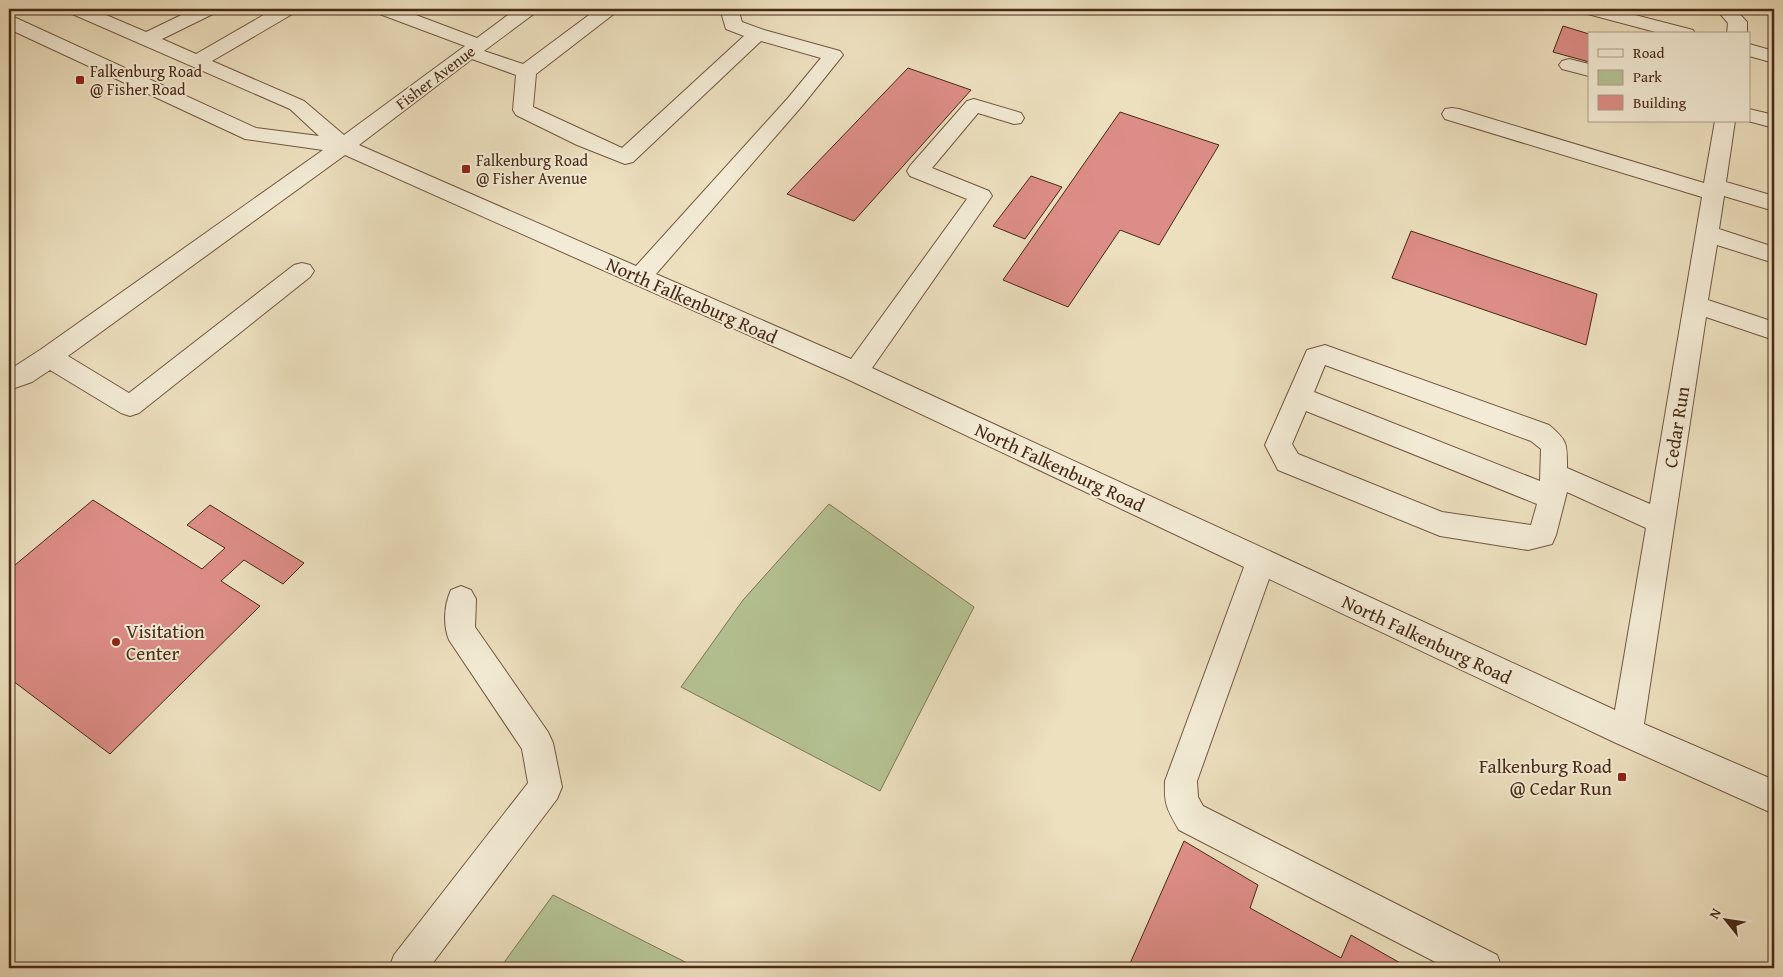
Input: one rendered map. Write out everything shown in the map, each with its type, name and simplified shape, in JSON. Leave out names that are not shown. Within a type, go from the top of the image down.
[{"type":"street","name":"North Falkenburg Road","points":[[77,9],[297,105],[343,146]]},
{"type":"street","points":[[147,39],[208,9]]},
{"type":"street","points":[[247,9],[269,19]]},
{"type":"street","points":[[197,61],[287,9]]},
{"type":"street","points":[[384,9],[526,72]]},
{"type":"street","name":"Fisher Avenue","points":[[9,380],[23,375],[49,357],[343,146],[528,9]]},
{"type":"street","points":[[608,9],[526,72],[523,110],[584,140],[625,157],[757,34]]},
{"type":"street","points":[[640,277],[795,102],[833,55],[757,34],[733,25],[729,9]]},
{"type":"street","points":[[1591,9],[1678,32]]},
{"type":"street","points":[[1726,9],[1738,22],[1737,32]]},
{"type":"street","name":"North Falkenburg Road","points":[[9,22],[252,134],[343,146],[856,372],[1627,732],[1774,797]]},
{"type":"street","points":[[1750,50],[1774,57]]},
{"type":"street","points":[[1569,65],[1588,70]]},
{"type":"street","points":[[856,372],[981,196],[918,171],[974,105],[1014,118]]},
{"type":"street","points":[[1452,114],[1714,189],[1774,204]]},
{"type":"street","points":[[1750,115],[1774,122]]},
{"type":"street","name":"Cedar Run","points":[[1627,732],[1726,122]]},
{"type":"street","points":[[1708,234],[1774,255]]},
{"type":"street","points":[[49,357],[130,406],[302,271]]},
{"type":"street","points":[[1696,305],[1774,331]]},
{"type":"street","points":[[1325,355],[1540,433],[1554,445],[1554,486],[1542,535],[1528,538],[1440,524],[1288,462],[1278,445],[1316,357],[1325,355]]},
{"type":"street","points":[[1299,397],[1661,522]]},
{"type":"street","points":[[1260,560],[1181,781],[1181,801],[1191,818],[1484,968]]},
{"type":"street","points":[[407,968],[545,787],[537,743],[460,630],[461,598]]},
{"type":"green space","points":[[829,504],[974,607],[880,791],[681,687],[743,600]]},
{"type":"green space","points":[[553,895],[697,968],[500,968]]},
{"type":"building","points":[[1563,26],[1588,34],[1588,62],[1553,52]]},
{"type":"building","points":[[908,68],[971,90],[854,221],[787,194]]},
{"type":"building","points":[[1120,112],[1219,145],[1159,245],[1120,230],[1068,307],[1003,280]]},
{"type":"building","points":[[1031,176],[1062,187],[1025,239],[993,226]]},
{"type":"building","points":[[1411,231],[1597,294],[1586,345],[1392,278]]},
{"type":"building","name":"Visitation Center","points":[[93,500],[202,569],[225,548],[187,525],[210,505],[304,563],[283,584],[244,560],[221,581],[260,606],[110,754],[9,678],[9,570]]},
{"type":"building","points":[[1184,841],[1258,885],[1250,908],[1341,958],[1351,935],[1409,968],[1128,968]]},
{"type":"place","name":"Falkenburg Road @ Fisher Road","points":[[80,80]]},
{"type":"place","name":"Falkenburg Road @ Fisher Avenue","points":[[466,169]]},
{"type":"place","name":"Visitation Center","points":[[116,642]]},
{"type":"place","name":"Falkenburg Road @ Cedar Run","points":[[1622,777]]}]
